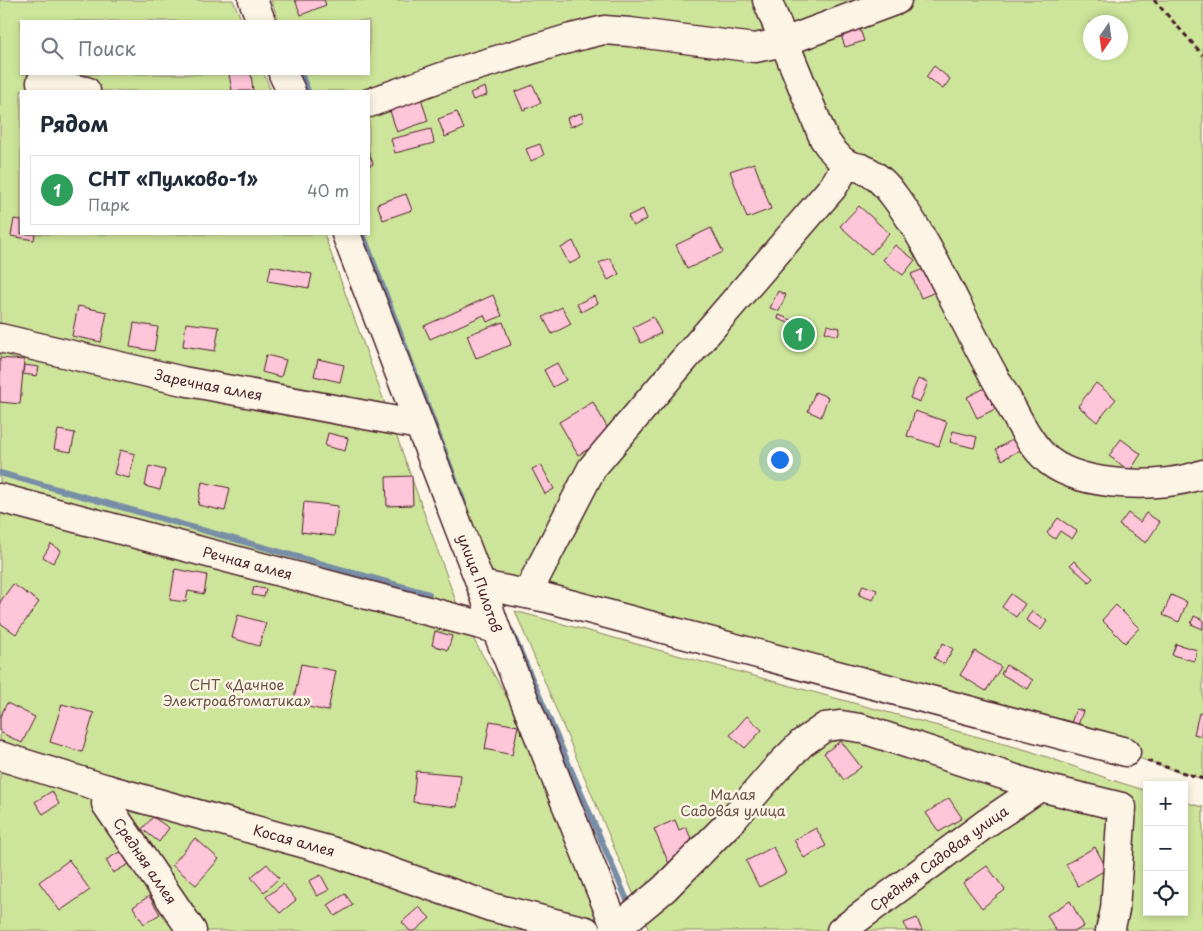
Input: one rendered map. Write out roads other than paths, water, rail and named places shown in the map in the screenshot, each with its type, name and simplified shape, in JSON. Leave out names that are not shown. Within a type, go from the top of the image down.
[{"type":"street","points":[[252,0],[261,20]]},
{"type":"street","points":[[767,0],[824,139],[833,152],[847,164],[878,176],[895,196],[929,250],[983,358],[1034,446],[1049,461],[1062,470],[1087,478],[1128,483],[1165,483],[1203,474]]},
{"type":"street","points":[[370,104],[453,73],[604,30],[755,48],[784,42],[897,0]]},
{"type":"street","points":[[283,75],[291,90]]},
{"type":"street","points":[[40,82],[81,90]]},
{"type":"street","points":[[527,594],[592,468],[833,187],[847,164]]},
{"type":"street","name":"улица Пилотов","points":[[346,235],[481,585],[496,629],[616,930]]},
{"type":"street","name":"Заречная аллея","points":[[0,338],[183,381],[419,425]]},
{"type":"street","name":"Речная аллея","points":[[0,498],[496,629]]},
{"type":"street","points":[[481,585],[527,594],[1126,752]]},
{"type":"street","points":[[616,930],[664,890],[733,819],[776,769],[802,743],[825,727],[841,725],[860,728],[1040,787],[1122,807],[1115,910],[1110,931]]},
{"type":"street","name":"Косая аллея","points":[[0,756],[107,789],[331,852],[490,919],[586,931]]},
{"type":"street","name":"Средняя Садовая улица","points":[[841,931],[988,822],[1040,787]]},
{"type":"street","name":"Средняя аллея","points":[[107,789],[106,804],[192,931]]},
{"type":"waterway","points":[[301,75],[308,90]]},
{"type":"waterway","points":[[363,235],[464,503]]},
{"type":"waterway","points":[[0,473],[429,594]]},
{"type":"waterway","points":[[511,630],[630,907]]},
{"type":"place","name":"СНТ «Пулково-1»","points":[[799,334]]},
{"type":"park label","name":"СНТ «Дачное Электроавтоматика»","points":[[237,694]]},
{"type":"park label","name":"Малая Садовая улица","points":[[733,804]]}]
